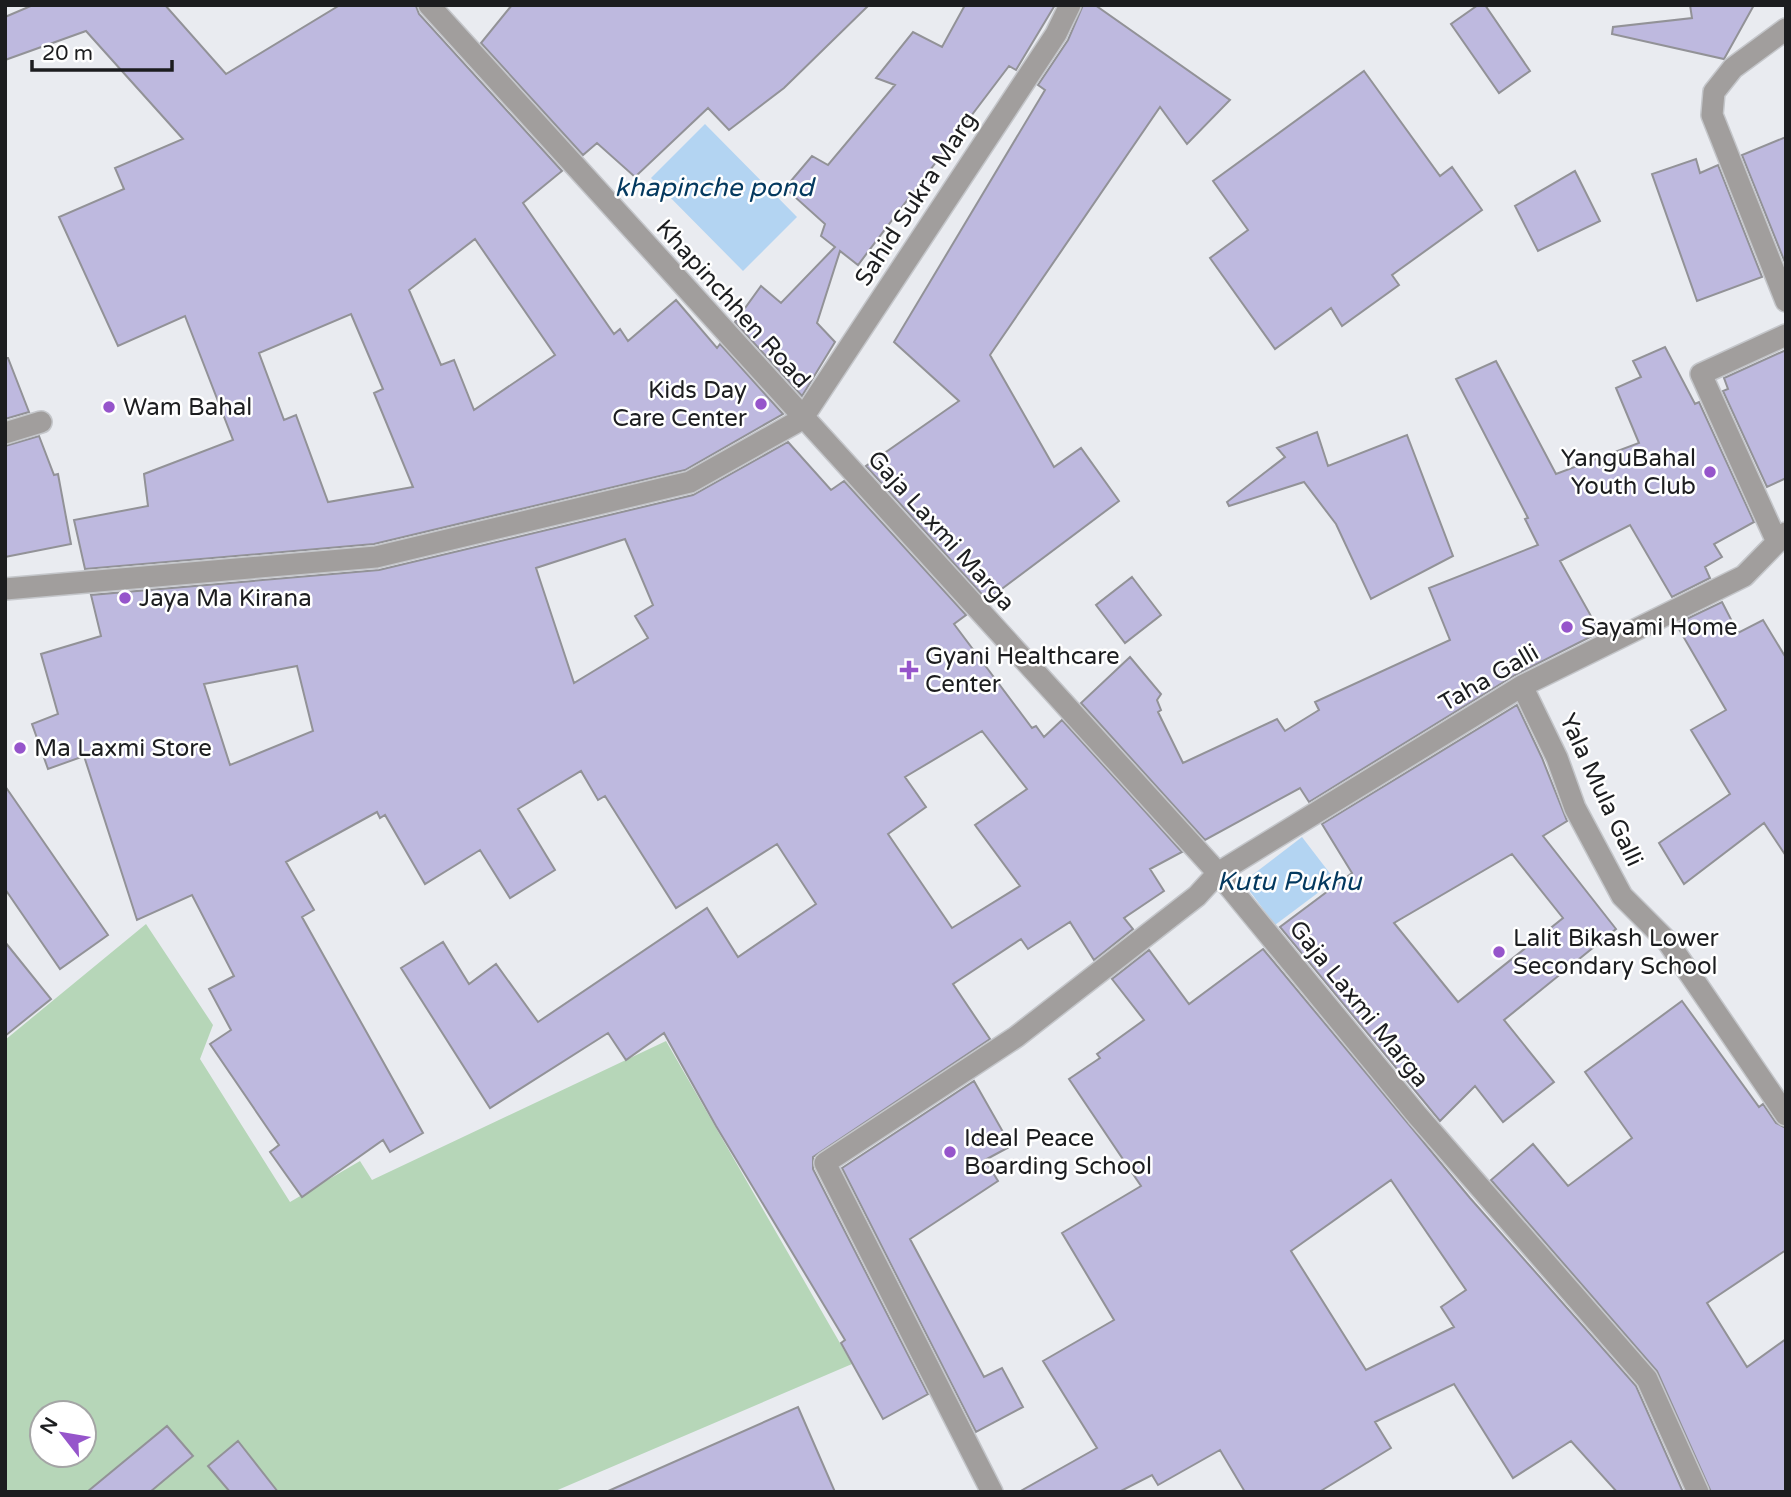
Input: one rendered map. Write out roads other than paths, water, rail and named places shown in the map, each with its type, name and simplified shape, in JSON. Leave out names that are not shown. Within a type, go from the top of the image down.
[{"type":"street","name":"Khapinchhen Road","points":[[429,5],[802,419]]},
{"type":"street","name":"Sahid Sukra Marg","points":[[802,419],[1056,34],[1070,5]]},
{"type":"street","points":[[1786,29],[1732,68],[1714,92],[1712,115],[1786,301]]},
{"type":"street","points":[[1781,538],[1701,374],[1786,335]]},
{"type":"street","points":[[5,589],[376,557],[690,482],[802,419]]},
{"type":"street","name":"Gaja Laxmi Marga","points":[[802,419],[1218,873],[1417,1115],[1647,1379],[1698,1492]]},
{"type":"street","points":[[5,433],[41,422]]},
{"type":"street","name":"Taha Galli","points":[[992,1492],[824,1163],[1016,1037],[1197,896],[1218,873],[1522,686],[1744,576],[1781,538]]},
{"type":"street","name":"Yala Mula Galli","points":[[1522,686],[1557,758],[1576,808],[1622,896],[1668,942],[1786,1115]]},
{"type":"water","name":"khapinche pond","points":[[705,124],[797,217],[743,271],[651,178]]},
{"type":"water","name":"Kutu Pukhu","points":[[1302,837],[1335,880],[1275,925],[1243,882]]},
{"type":"place","name":"Kids Day Care Center","points":[[761,404]]},
{"type":"place","name":"Wam Bahal","points":[[109,407]]},
{"type":"place","name":"YanguBahal Youth Club","points":[[1710,472]]},
{"type":"place","name":"Jaya Ma Kirana","points":[[125,598]]},
{"type":"place","name":"Sayami Home","points":[[1567,627]]},
{"type":"place","name":"Gyani Healthcare Center","points":[[909,670]]},
{"type":"place","name":"Ma Laxmi Store","points":[[20,748]]},
{"type":"place","name":"Lalit Bikash Lower Secondary School","points":[[1499,952]]},
{"type":"place","name":"Ideal Peace Boarding School","points":[[950,1152]]}]
